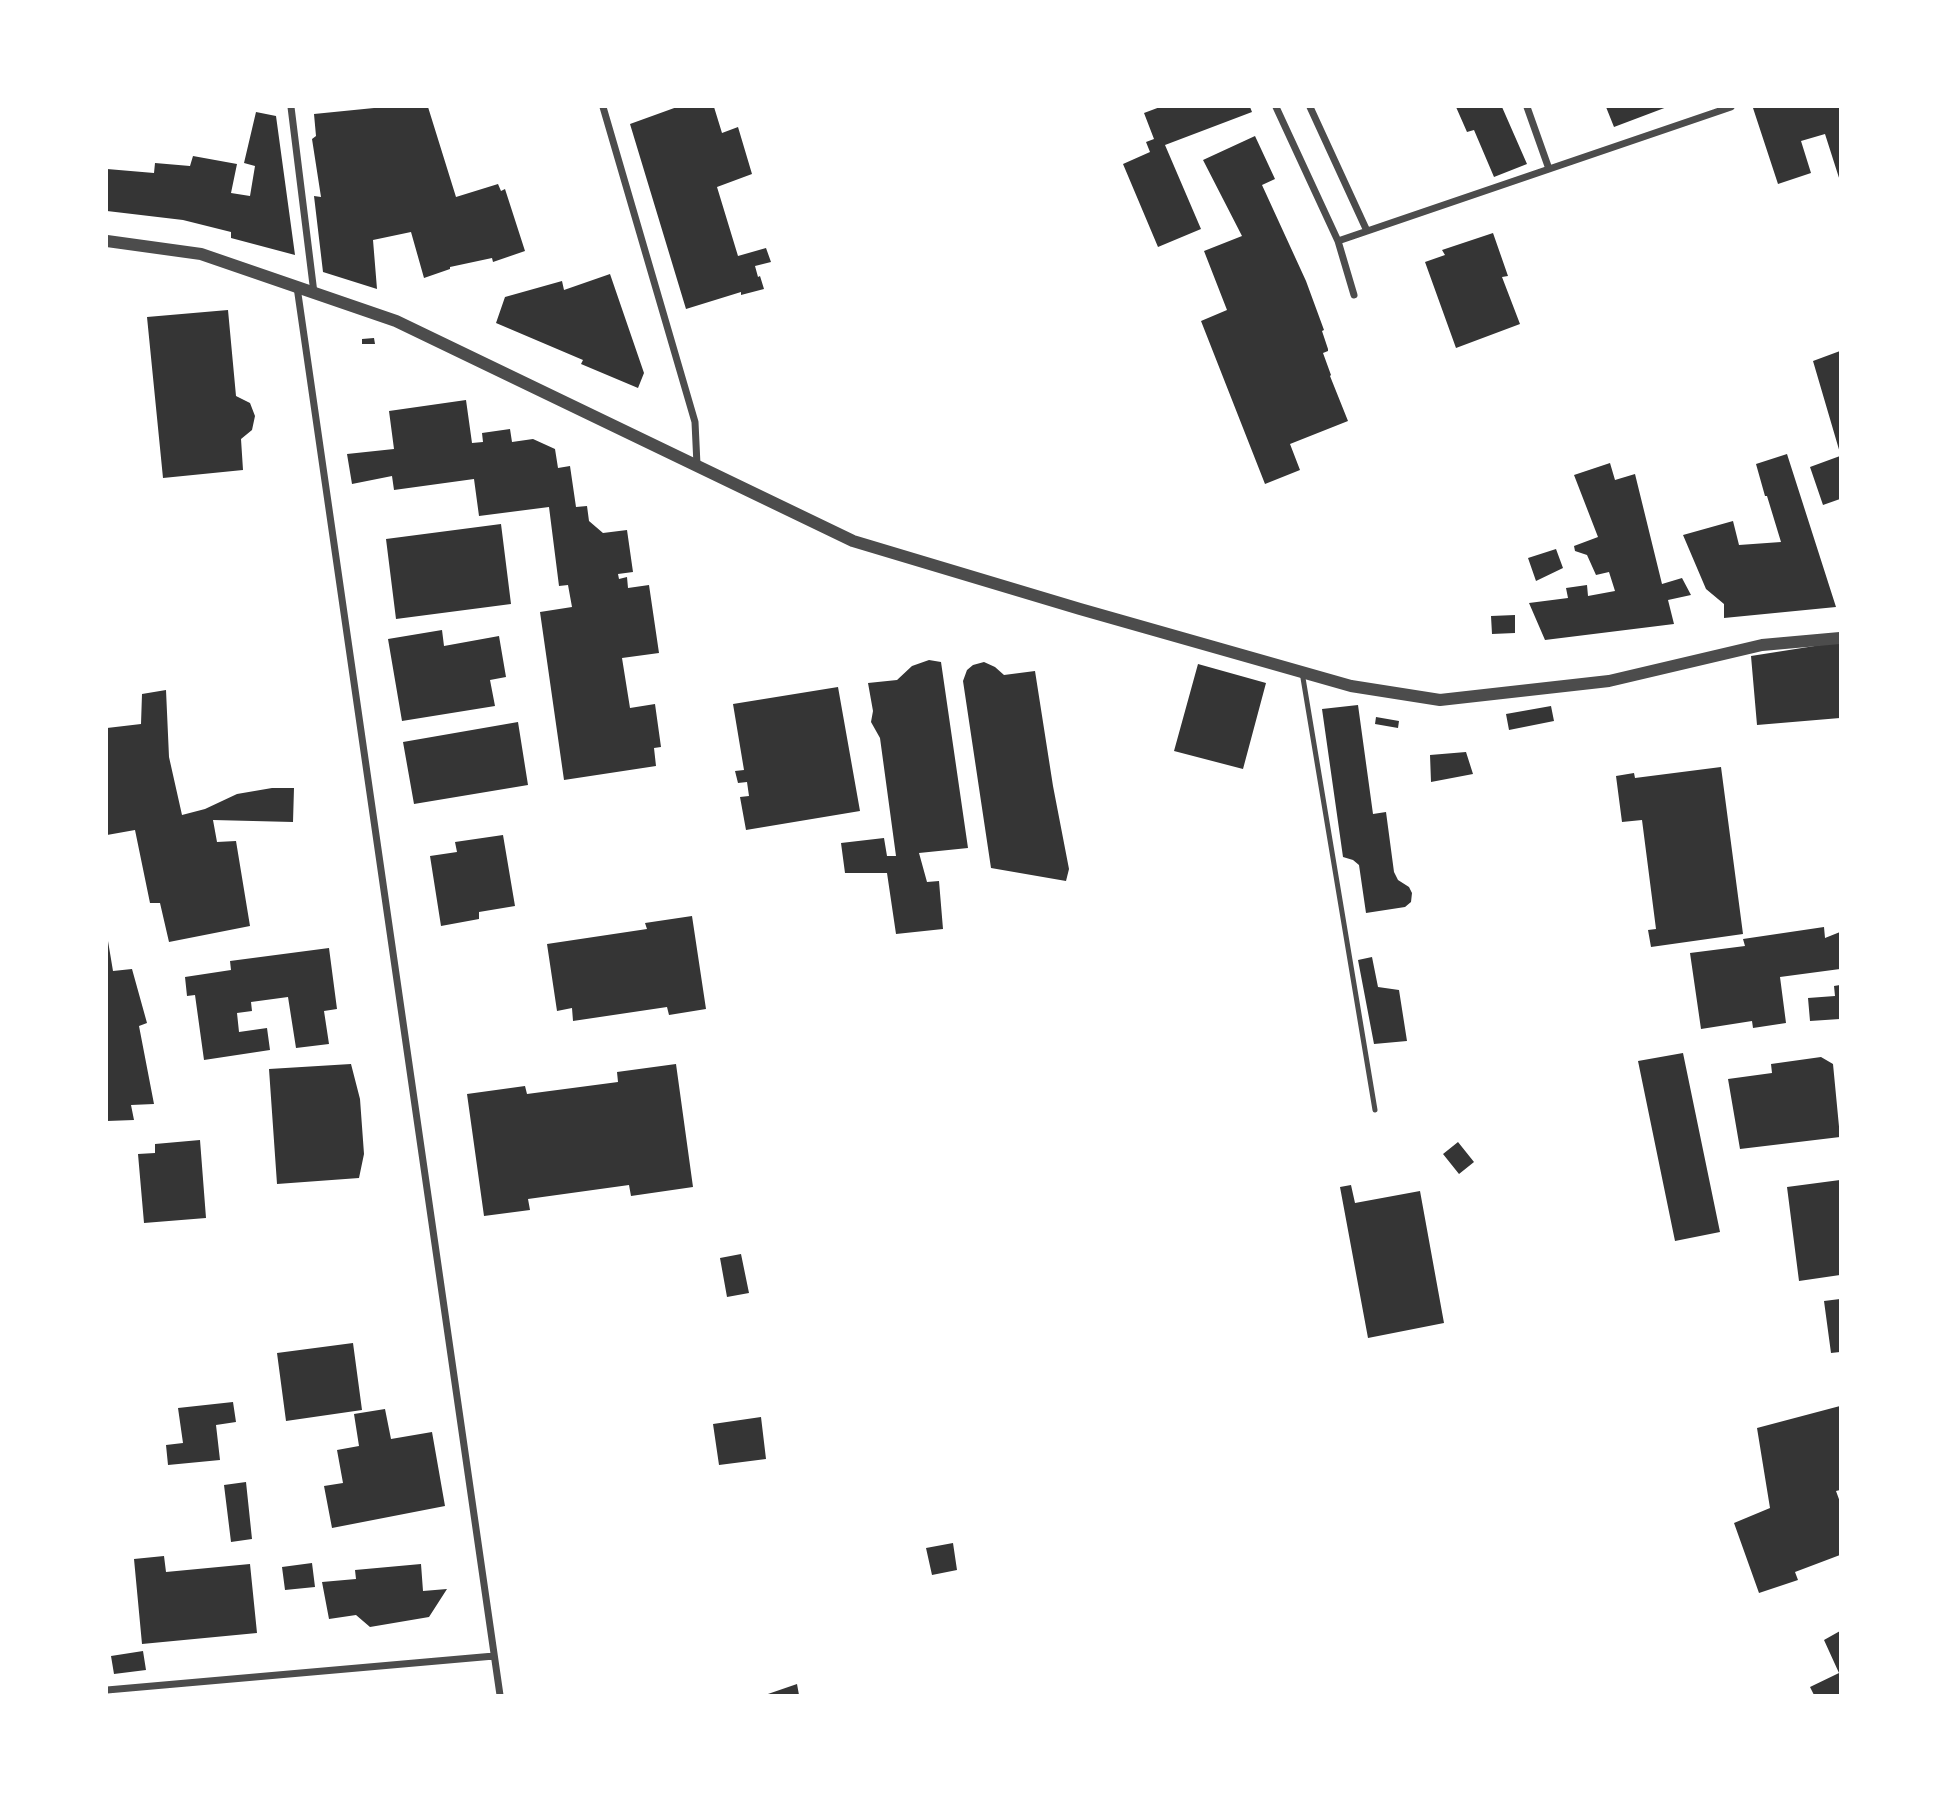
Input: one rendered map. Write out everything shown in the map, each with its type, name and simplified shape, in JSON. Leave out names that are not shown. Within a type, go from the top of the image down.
[{"type":"street","points":[[291,107],[314,292]]},
{"type":"street","points":[[603,107],[695,422],[697,466]]},
{"type":"street","points":[[1276,107],[1338,241],[1354,295]]},
{"type":"street","points":[[1310,107],[1367,231]]},
{"type":"street","points":[[1527,107],[1549,169]]},
{"type":"street","points":[[1338,241],[1731,107]]},
{"type":"street","points":[[107,241],[201,254],[396,321],[853,541],[1066,605],[1351,685],[1440,700],[1609,681],[1762,645],[1840,638]]},
{"type":"street","points":[[297,287],[500,1695]]},
{"type":"street","points":[[107,1690],[494,1656]]},
{"type":"lane","points":[[1302,672],[1375,1110]]},
{"type":"building","points":[[384,107],[428,107],[456,197],[498,184],[501,191],[505,189],[525,251],[493,262],[492,258],[450,267],[424,278],[411,232],[373,240],[377,289],[323,272],[314,196],[321,197],[312,139],[316,136],[314,114]]},
{"type":"building","points":[[677,107],[714,107],[722,133],[738,127],[752,174],[717,187],[738,256],[766,248],[771,262],[755,266],[764,289],[741,295],[741,292],[686,309],[630,124]]},
{"type":"building","points":[[1160,107],[1250,107],[1252,112],[1165,145],[1201,229],[1158,247],[1123,164],[1150,152],[1146,142],[1154,139],[1144,113]]},
{"type":"building","points":[[1456,107],[1502,107],[1527,164],[1494,177],[1474,130],[1467,132]]},
{"type":"building","points":[[1606,107],[1667,107],[1614,127]]},
{"type":"building","points":[[1840,107],[1840,181],[1825,134],[1801,141],[1811,173],[1778,184],[1753,108]]},
{"type":"building","points":[[256,112],[276,116],[295,255],[231,238],[231,232],[183,220],[107,211],[107,169],[154,173],[155,163],[190,166],[193,156],[237,164],[231,193],[250,196],[255,166],[244,163]]},
{"type":"building","points":[[1255,136],[1275,179],[1262,185],[1306,281],[1324,330],[1322,331],[1328,351],[1323,353],[1348,421],[1290,444],[1300,470],[1265,484],[1201,321],[1227,310],[1204,251],[1242,236],[1203,160]]},
{"type":"building","points":[[1493,233],[1508,276],[1502,277],[1520,324],[1456,348],[1425,262],[1445,255],[1442,250]]},
{"type":"building","points":[[610,274],[644,373],[638,388],[581,364],[583,360],[496,323],[505,297],[562,281],[564,290]]},
{"type":"building","points":[[228,310],[236,396],[250,403],[255,416],[252,430],[241,439],[243,470],[163,478],[147,317]]},
{"type":"building","points":[[374,338],[375,344],[362,344],[362,339]]},
{"type":"building","points":[[1840,351],[1840,453],[1813,361]]},
{"type":"building","points":[[466,400],[472,443],[483,442],[482,433],[510,429],[512,442],[533,439],[555,449],[558,468],[570,466],[576,507],[587,506],[589,521],[603,533],[627,530],[633,572],[618,574],[619,579],[627,577],[628,588],[649,585],[659,653],[622,658],[630,708],[655,704],[661,747],[654,748],[656,766],[564,780],[540,612],[572,607],[568,585],[559,586],[549,507],[479,516],[474,479],[394,490],[392,476],[352,484],[347,454],[394,449],[389,411]]},
{"type":"building","points":[[1787,454],[1836,607],[1724,618],[1724,604],[1706,589],[1683,535],[1733,521],[1739,545],[1781,542],[1756,464]]},
{"type":"building","points":[[1840,456],[1840,499],[1823,505],[1810,467]]},
{"type":"building","points":[[1610,463],[1615,480],[1635,474],[1662,584],[1682,578],[1691,595],[1668,600],[1674,624],[1545,640],[1529,603],[1568,598],[1566,588],[1587,585],[1588,596],[1615,591],[1609,572],[1596,575],[1587,555],[1575,551],[1574,546],[1598,537],[1574,475]]},
{"type":"building","points":[[501,524],[511,604],[396,619],[386,539]]},
{"type":"building","points":[[1556,549],[1563,568],[1536,581],[1528,558]]},
{"type":"building","points":[[1515,615],[1515,633],[1492,634],[1491,616]]},
{"type":"building","points":[[442,630],[444,646],[499,636],[506,677],[490,680],[495,706],[402,721],[388,639]]},
{"type":"building","points":[[1840,642],[1840,718],[1757,725],[1751,656]]},
{"type":"building","points":[[929,660],[941,662],[968,848],[919,853],[927,882],[939,881],[943,929],[896,934],[887,873],[845,873],[841,843],[884,838],[887,856],[896,856],[880,738],[871,722],[873,711],[868,683],[897,680],[912,666]]},
{"type":"building","points":[[984,662],[1004,675],[1035,671],[1069,869],[1066,881],[991,868],[963,681],[967,670]]},
{"type":"building","points":[[1198,664],[1266,683],[1243,769],[1174,751]]},
{"type":"building","points":[[838,687],[860,811],[746,830],[740,797],[749,796],[747,782],[738,783],[735,771],[744,770],[733,704]]},
{"type":"building","points":[[166,690],[169,757],[182,815],[205,809],[237,794],[272,788],[294,788],[293,822],[213,820],[217,842],[236,841],[250,926],[169,942],[160,903],[150,903],[135,830],[107,835],[107,728],[141,724],[142,694]]},
{"type":"building","points":[[1358,705],[1373,814],[1386,812],[1394,872],[1398,880],[1409,887],[1412,893],[1411,902],[1405,907],[1366,913],[1359,865],[1343,857],[1322,709]]},
{"type":"building","points":[[1551,706],[1554,721],[1509,730],[1506,714]]},
{"type":"building","points":[[1376,717],[1399,721],[1398,728],[1375,724]]},
{"type":"building","points":[[518,722],[528,785],[414,804],[403,742]]},
{"type":"building","points":[[1466,752],[1473,774],[1431,782],[1430,755]]},
{"type":"building","points":[[1721,767],[1743,934],[1651,947],[1648,930],[1656,929],[1642,820],[1622,822],[1616,776],[1634,773],[1635,778]]},
{"type":"building","points":[[503,835],[515,906],[479,912],[479,919],[441,926],[430,856],[457,852],[455,842]]},
{"type":"building","points":[[692,916],[706,1009],[669,1015],[667,1007],[573,1021],[572,1008],[557,1011],[547,944],[647,929],[645,923]]},
{"type":"building","points":[[1824,927],[1825,938],[1840,932],[1840,969],[1780,977],[1786,1023],[1753,1028],[1752,1021],[1701,1029],[1690,953],[1745,946],[1743,939]]},
{"type":"building","points":[[107,941],[113,971],[132,969],[147,1023],[139,1026],[154,1104],[131,1105],[134,1120],[107,1121]]},
{"type":"building","points":[[329,948],[337,1009],[324,1011],[329,1044],[296,1048],[288,997],[251,1002],[252,1011],[237,1013],[239,1032],[267,1028],[270,1050],[204,1060],[195,995],[187,996],[185,977],[231,970],[230,961]]},
{"type":"building","points":[[1372,957],[1378,987],[1399,990],[1407,1041],[1374,1044],[1358,960]]},
{"type":"building","points":[[1840,985],[1840,1019],[1810,1021],[1808,998],[1835,996],[1834,986]]},
{"type":"building","points":[[1683,1053],[1720,1232],[1675,1241],[1638,1061]]},
{"type":"building","points":[[1821,1057],[1833,1064],[1840,1137],[1740,1149],[1728,1079],[1772,1073],[1771,1064]]},
{"type":"building","points":[[351,1064],[360,1099],[364,1154],[359,1178],[277,1184],[269,1069]]},
{"type":"building","points":[[676,1064],[693,1187],[631,1196],[629,1185],[528,1199],[530,1210],[484,1216],[467,1094],[525,1086],[527,1094],[618,1082],[617,1072]]},
{"type":"building","points":[[200,1140],[206,1218],[144,1223],[138,1154],[155,1153],[155,1144]]},
{"type":"building","points":[[1458,1142],[1474,1162],[1459,1174],[1443,1154]]},
{"type":"building","points":[[1840,1180],[1840,1275],[1799,1281],[1787,1187]]},
{"type":"building","points":[[1351,1185],[1355,1203],[1420,1191],[1444,1323],[1368,1338],[1340,1187]]},
{"type":"building","points":[[741,1254],[749,1293],[727,1297],[720,1258]]},
{"type":"building","points":[[1840,1299],[1840,1352],[1831,1353],[1824,1301]]},
{"type":"building","points":[[353,1343],[362,1410],[286,1421],[277,1353]]},
{"type":"building","points":[[233,1402],[236,1422],[216,1425],[220,1460],[168,1465],[166,1445],[183,1443],[178,1408]]},
{"type":"building","points":[[1840,1406],[1840,1490],[1836,1491],[1840,1502],[1840,1555],[1795,1572],[1798,1580],[1759,1593],[1734,1523],[1770,1508],[1757,1428]]},
{"type":"building","points":[[385,1409],[391,1439],[432,1432],[445,1506],[332,1528],[324,1486],[343,1483],[337,1450],[359,1446],[354,1414]]},
{"type":"building","points":[[761,1417],[766,1459],[719,1465],[713,1424]]},
{"type":"building","points":[[246,1482],[252,1539],[231,1542],[224,1485]]},
{"type":"building","points":[[953,1543],[957,1570],[932,1575],[926,1548]]},
{"type":"building","points":[[164,1556],[166,1572],[250,1564],[257,1633],[142,1644],[134,1559]]},
{"type":"building","points":[[312,1563],[315,1587],[285,1590],[282,1567]]},
{"type":"building","points":[[421,1564],[423,1591],[447,1589],[429,1617],[370,1627],[356,1615],[329,1619],[322,1582],[356,1579],[355,1570]]},
{"type":"building","points":[[1840,1631],[1840,1695],[1814,1695],[1810,1687],[1839,1673],[1824,1640]]},
{"type":"building","points":[[143,1651],[146,1670],[114,1674],[111,1656]]},
{"type":"building","points":[[797,1684],[799,1695],[765,1695]]}]
